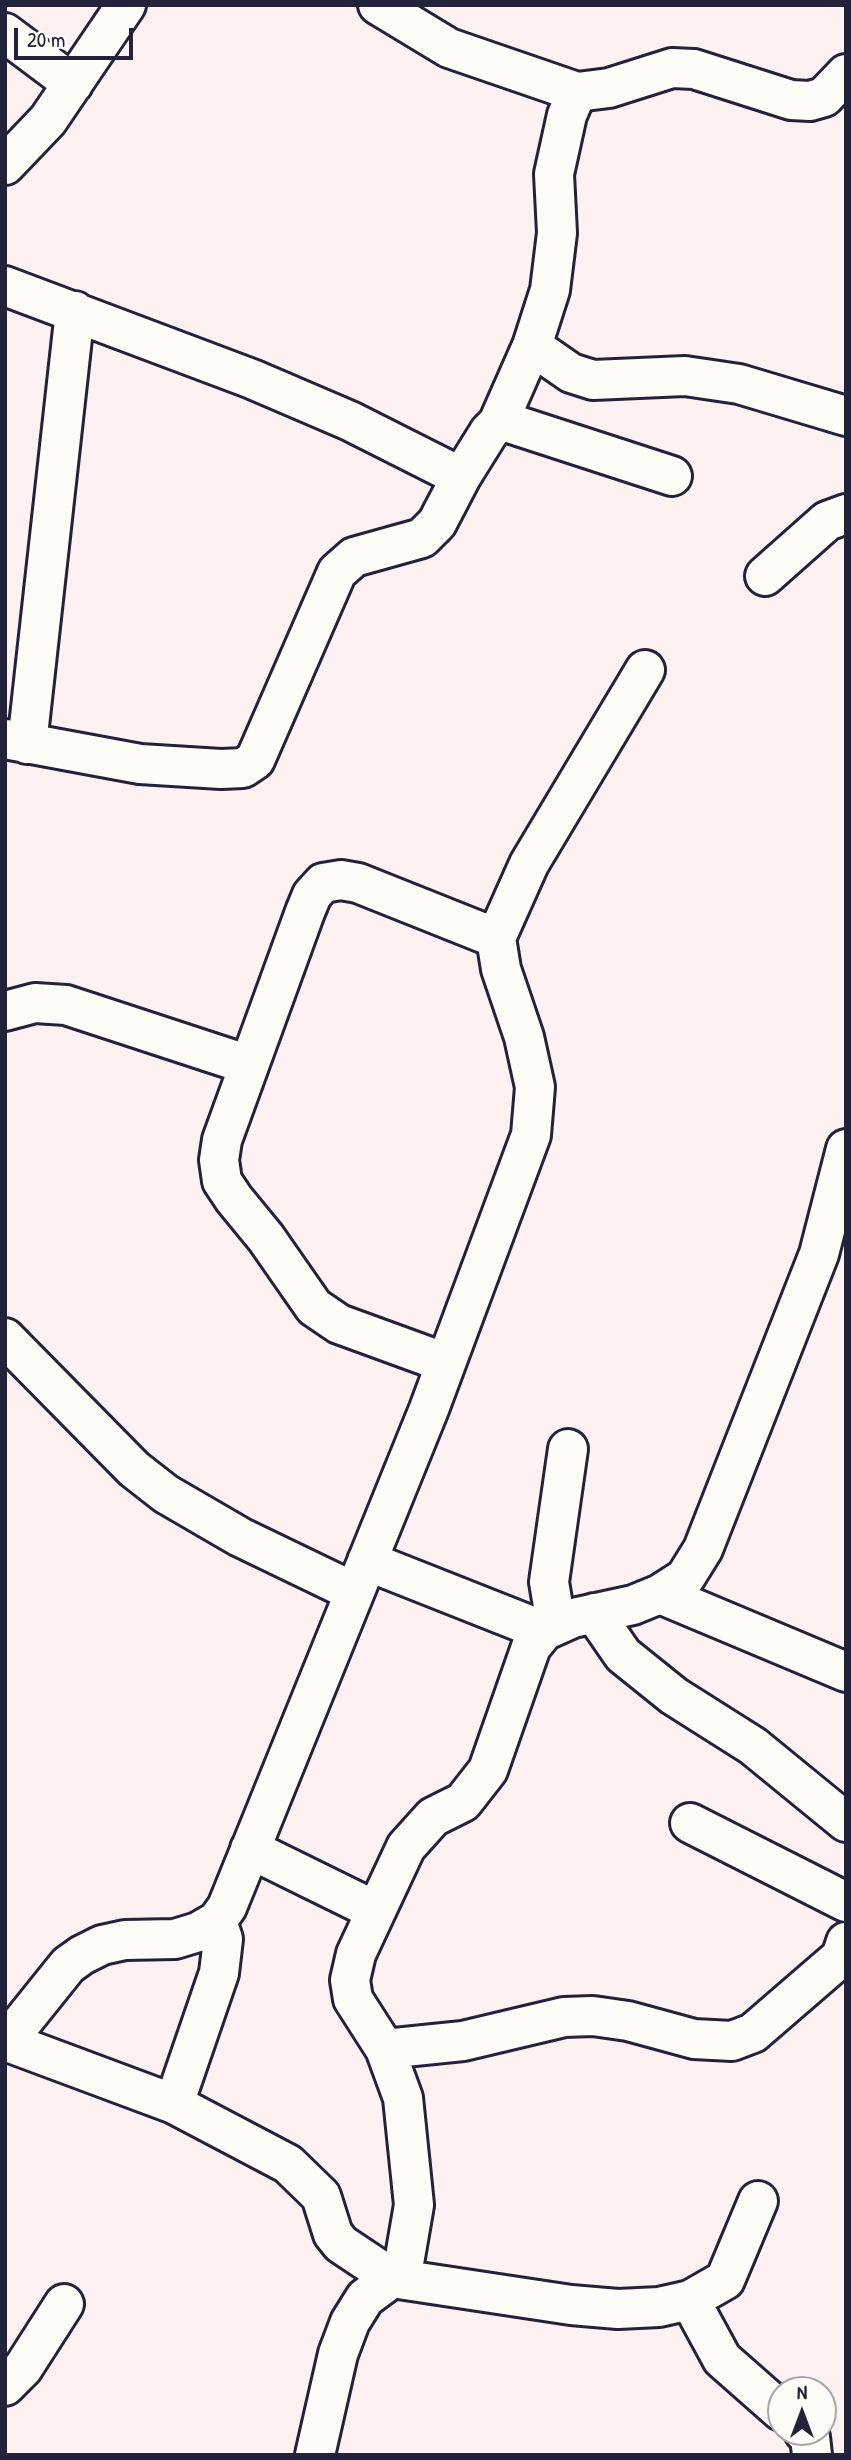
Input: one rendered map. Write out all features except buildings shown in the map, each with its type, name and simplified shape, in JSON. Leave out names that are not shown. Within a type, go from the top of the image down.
[{"type":"street","points":[[5,165],[48,120],[126,5]]},
{"type":"street","points":[[378,5],[408,26],[449,48],[577,92],[609,88],[673,68],[694,69],[791,100],[810,101],[824,97],[846,74]]},
{"type":"street","points":[[5,33],[72,84]]},
{"type":"street","points":[[75,311],[16,741],[141,764],[243,768],[255,760],[337,572],[354,557],[422,538],[437,523],[461,477],[489,432],[498,423],[532,346],[550,289],[557,233],[553,195],[558,150],[577,92]]},
{"type":"street","points":[[5,286],[252,379],[350,421],[461,477]]},
{"type":"street","points":[[532,346],[571,373],[593,380],[649,376],[698,378],[739,384],[846,416]]},
{"type":"street","points":[[498,423],[521,426],[673,475]]},
{"type":"street","points":[[765,576],[827,521],[846,514]]},
{"type":"street","points":[[645,670],[529,864],[496,938],[501,970],[527,1049],[536,1087],[536,1108],[531,1135],[446,1363],[227,1907],[217,1922],[198,1932],[175,1939],[125,1940],[102,1945],[82,1955],[68,1965],[6,2041],[174,2104],[297,2172],[321,2196],[333,2234],[341,2244],[392,2278],[607,2308],[659,2307],[690,2300],[725,2280],[758,2201]]},
{"type":"street","points":[[446,1363],[340,1324],[314,1307],[222,1181],[219,1160],[222,1140],[304,912],[312,895],[323,883],[341,880],[358,883],[496,938]]},
{"type":"street","points":[[5,1012],[35,1003],[66,1004],[249,1065]]},
{"type":"street","points":[[314,2455],[338,2354],[350,2322],[365,2298],[392,2278],[404,2263],[414,2205],[403,2098],[396,2072],[353,1999],[350,1980],[356,1954],[406,1847],[433,1817],[463,1802],[488,1770],[531,1647],[550,1627],[594,1613],[633,1605],[660,1594],[684,1578],[703,1549],[819,1254],[846,1149]]},
{"type":"street","points":[[5,1338],[134,1469],[166,1494],[240,1537],[361,1576],[550,1627]]},
{"type":"street","points":[[550,1627],[549,1582],[568,1449]]},
{"type":"street","points":[[660,1594],[846,1672]]},
{"type":"street","points":[[594,1613],[623,1655],[674,1696],[753,1746],[846,1822]]},
{"type":"street","points":[[690,1824],[846,1902]]},
{"type":"street","points":[[250,1849],[376,1912]]},
{"type":"street","points":[[174,2104],[219,1973],[223,1939],[217,1922]]},
{"type":"street","points":[[384,2049],[463,2041],[564,2017],[628,2021],[694,2039],[732,2041],[753,2033],[844,1953]]},
{"type":"street","points":[[690,2300],[722,2359],[767,2399]]},
{"type":"street","points":[[5,2386],[23,2368],[64,2304]]}]
